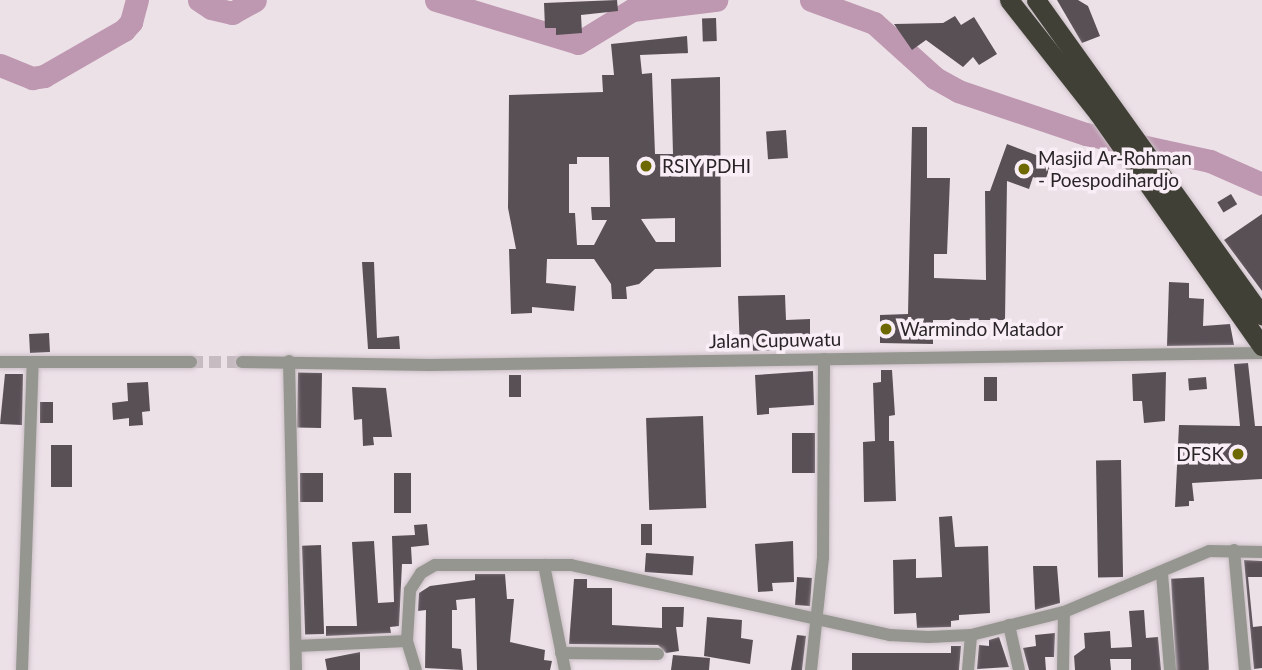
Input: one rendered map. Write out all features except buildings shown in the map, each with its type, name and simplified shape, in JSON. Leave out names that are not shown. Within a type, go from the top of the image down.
[{"type":"highway","points":[[1009,0],[1098,113],[1262,346]]},
{"type":"highway","points":[[1035,0],[1262,316]]},
{"type":"street","name":"Jalan Cupuwatu","points":[[242,362],[429,365],[1262,353]]},
{"type":"street","points":[[811,670],[819,620],[824,359]]},
{"type":"street","points":[[289,361],[296,670]]},
{"type":"street","points":[[0,362],[191,362]]},
{"type":"street","points":[[22,670],[33,362]]},
{"type":"street","points":[[1234,550],[1245,670]]},
{"type":"street","points":[[416,670],[407,641],[410,590],[426,568],[544,565],[650,580],[891,635],[971,635],[1064,612],[1162,574],[1209,551],[1262,552]]},
{"type":"street","points":[[544,565],[565,670]]},
{"type":"street","points":[[1162,574],[1170,670]]},
{"type":"street","points":[[1063,670],[1064,612]]},
{"type":"street","points":[[1009,625],[1018,670]]},
{"type":"street","points":[[968,670],[971,635]]},
{"type":"street","points":[[296,646],[407,641]]},
{"type":"street","points":[[561,653],[658,654]]},
{"type":"waterway","points":[[0,65],[32,78],[44,76],[124,30],[131,22],[137,0]]},
{"type":"waterway","points":[[199,0],[211,8],[232,13],[255,0]]},
{"type":"waterway","points":[[436,0],[578,43],[632,10],[716,0]]},
{"type":"waterway","points":[[811,0],[874,23],[935,78],[958,91],[1086,134],[1210,161],[1262,184]]},
{"type":"tunnel","points":[[191,362],[242,362]]},
{"type":"place","name":"RSIY PDHI","points":[[646,166]]},
{"type":"place","name":"Masjid Ar-Rohman - Poespodihardjo","points":[[1024,169]]},
{"type":"place","name":"Warmindo Matador","points":[[886,329]]},
{"type":"place","name":"DFSK","points":[[1238,454]]}]
